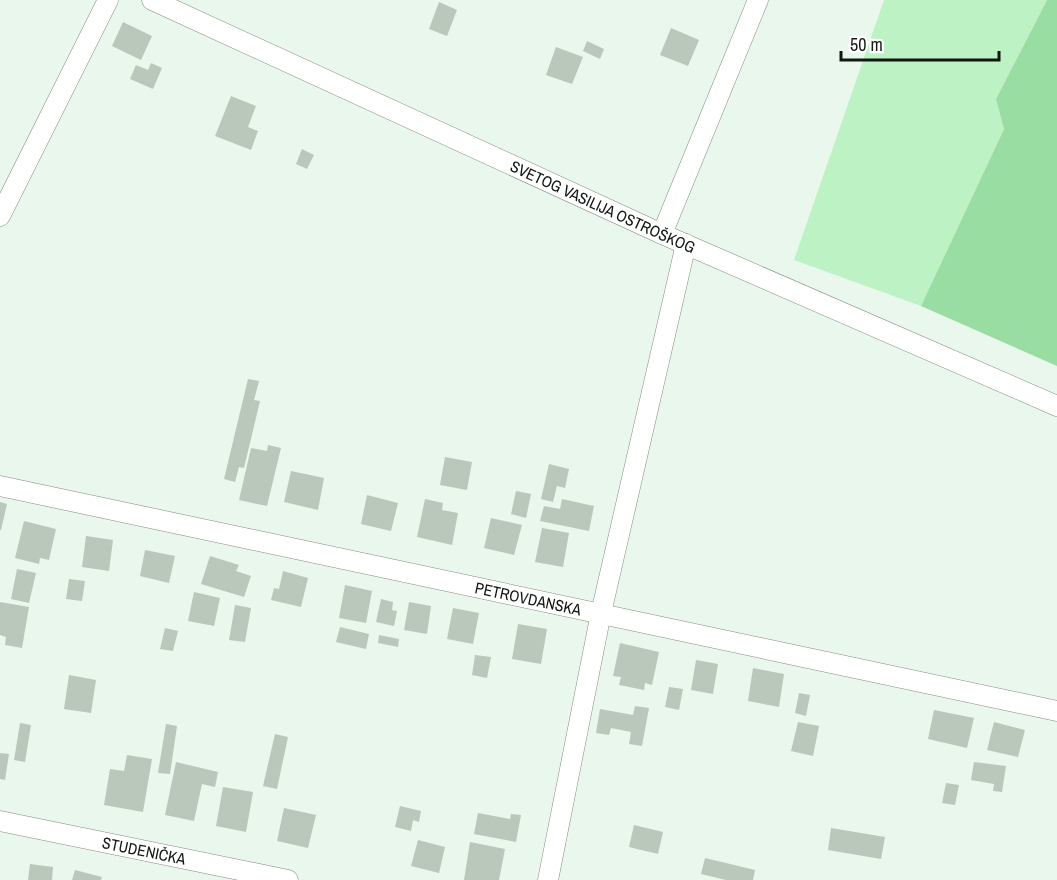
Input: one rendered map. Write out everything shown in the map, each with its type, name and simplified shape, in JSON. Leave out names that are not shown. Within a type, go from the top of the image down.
[{"type":"street","points":[[0,216],[108,0]]},
{"type":"street","name":"SVETOG VASILIJA OSTROŠKOG","points":[[152,0],[662,234],[1057,406]]},
{"type":"street","points":[[662,234],[758,0]]},
{"type":"street","points":[[548,880],[601,613],[686,244]]},
{"type":"street","name":"PETROVDANSKA","points":[[0,486],[1057,711]]},
{"type":"street","name":"STUDENIČKA","points":[[0,821],[288,880]]},
{"type":"shaded area","points":[[884,0],[1047,0],[996,99],[1004,129],[921,306],[794,260]]},
{"type":"shaded area","points":[[1047,0],[1057,0],[1057,366],[921,306],[1004,129],[996,99]]},
{"type":"building","points":[[439,2],[457,10],[447,36],[429,29]]},
{"type":"building","points":[[123,22],[152,36],[141,60],[112,46]]},
{"type":"building","points":[[671,28],[699,40],[688,66],[660,55]]},
{"type":"building","points":[[587,41],[604,49],[600,59],[583,51]]},
{"type":"building","points":[[556,47],[583,57],[572,84],[546,75]]},
{"type":"building","points":[[151,63],[162,68],[153,89],[130,79],[136,65],[148,70]]},
{"type":"building","points":[[231,96],[256,106],[248,127],[258,131],[251,150],[215,136]]},
{"type":"building","points":[[302,149],[314,155],[307,169],[296,164]]},
{"type":"building","points":[[248,379],[259,381],[254,400],[260,401],[244,468],[239,467],[235,482],[224,479]]},
{"type":"building","points":[[268,445],[281,448],[267,506],[239,500],[251,448],[267,451]]},
{"type":"building","points":[[445,457],[472,462],[467,490],[440,485]]},
{"type":"building","points":[[549,464],[569,469],[565,488],[557,486],[553,502],[541,499]]},
{"type":"building","points":[[291,471],[324,478],[318,510],[284,502]]},
{"type":"building","points":[[516,491],[531,494],[526,518],[511,514]]},
{"type":"building","points":[[367,495],[398,503],[391,531],[361,524]]},
{"type":"building","points":[[425,499],[443,503],[442,510],[458,513],[452,545],[417,537]]},
{"type":"building","points":[[562,499],[594,506],[589,531],[540,521],[544,506],[560,509]]},
{"type":"building","points":[[0,502],[7,504],[1,530],[0,530]]},
{"type":"building","points":[[491,518],[522,525],[514,555],[484,548]]},
{"type":"building","points":[[24,521],[56,529],[49,560],[40,558],[39,564],[15,558]]},
{"type":"building","points":[[542,528],[569,533],[563,567],[535,562]]},
{"type":"building","points":[[86,536],[113,540],[109,571],[82,567]]},
{"type":"building","points":[[145,550],[175,556],[169,583],[140,576]]},
{"type":"building","points":[[210,556],[239,565],[236,571],[251,576],[244,597],[201,584]]},
{"type":"building","points":[[17,569],[36,573],[29,603],[11,599]]},
{"type":"building","points":[[283,571],[308,578],[301,607],[271,600],[274,588],[279,589]]},
{"type":"building","points":[[69,579],[85,581],[82,601],[66,599]]},
{"type":"building","points":[[345,585],[372,591],[366,623],[339,618]]},
{"type":"building","points":[[194,592],[220,598],[214,626],[188,621]]},
{"type":"building","points":[[381,599],[393,602],[392,610],[397,611],[394,626],[376,622]]},
{"type":"building","points":[[0,602],[29,607],[22,648],[5,645],[6,637],[0,635]]},
{"type":"building","points":[[409,602],[431,606],[427,634],[404,630]]},
{"type":"building","points":[[235,605],[251,608],[245,642],[229,640]]},
{"type":"building","points":[[453,608],[479,613],[473,644],[447,639]]},
{"type":"building","points":[[518,624],[547,629],[541,664],[512,659]]},
{"type":"building","points":[[340,627],[369,634],[366,649],[336,642]]},
{"type":"building","points":[[165,628],[178,631],[173,651],[160,649]]},
{"type":"building","points":[[379,635],[399,639],[398,647],[378,643]]},
{"type":"building","points":[[620,643],[659,652],[652,685],[645,683],[644,690],[619,685],[621,677],[613,676]]},
{"type":"building","points":[[475,655],[491,657],[487,678],[472,675]]},
{"type":"building","points":[[696,660],[718,664],[713,694],[691,690]]},
{"type":"building","points":[[753,668],[784,674],[779,707],[748,701]]},
{"type":"building","points":[[69,675],[96,680],[91,713],[64,709]]},
{"type":"building","points":[[669,687],[683,689],[679,710],[665,707]]},
{"type":"building","points":[[799,693],[810,695],[806,716],[795,713]]},
{"type":"building","points":[[635,706],[649,708],[642,746],[629,744],[631,732],[611,728],[609,735],[596,733],[600,709],[633,715]]},
{"type":"building","points":[[934,710],[974,718],[967,748],[928,739]]},
{"type":"building","points":[[798,722],[819,726],[813,756],[791,751]]},
{"type":"building","points":[[994,722],[1025,730],[1018,757],[987,750]]},
{"type":"building","points":[[20,723],[31,725],[25,762],[14,760]]},
{"type":"building","points":[[166,724],[177,726],[170,774],[158,773]]},
{"type":"building","points":[[275,734],[288,737],[277,789],[263,786]]},
{"type":"building","points":[[0,753],[9,754],[5,780],[0,779]]},
{"type":"building","points":[[127,755],[152,759],[143,812],[104,805],[110,769],[124,771]]},
{"type":"building","points":[[176,762],[218,772],[215,787],[202,784],[194,821],[165,815]]},
{"type":"building","points":[[974,762],[1006,766],[1002,792],[993,791],[994,784],[971,780]]},
{"type":"building","points":[[946,783],[959,785],[955,805],[942,803]]},
{"type":"building","points":[[223,787],[253,792],[246,832],[216,826]]},
{"type":"building","points":[[400,806],[421,811],[419,822],[413,820],[411,831],[395,827]]},
{"type":"building","points":[[284,808],[316,815],[308,848],[277,841]]},
{"type":"building","points":[[478,813],[510,819],[511,814],[521,815],[516,842],[474,834]]},
{"type":"building","points":[[634,825],[663,832],[658,854],[629,847]]},
{"type":"building","points":[[831,828],[885,837],[881,859],[828,850]]},
{"type":"building","points":[[418,840],[445,847],[439,873],[411,866]]},
{"type":"building","points":[[470,842],[505,849],[499,880],[464,880]]},
{"type":"building","points":[[705,858],[755,870],[753,880],[726,880],[701,874]]},
{"type":"building","points":[[30,864],[53,867],[52,880],[28,880]]},
{"type":"building","points":[[75,870],[102,877],[101,880],[72,880]]}]
